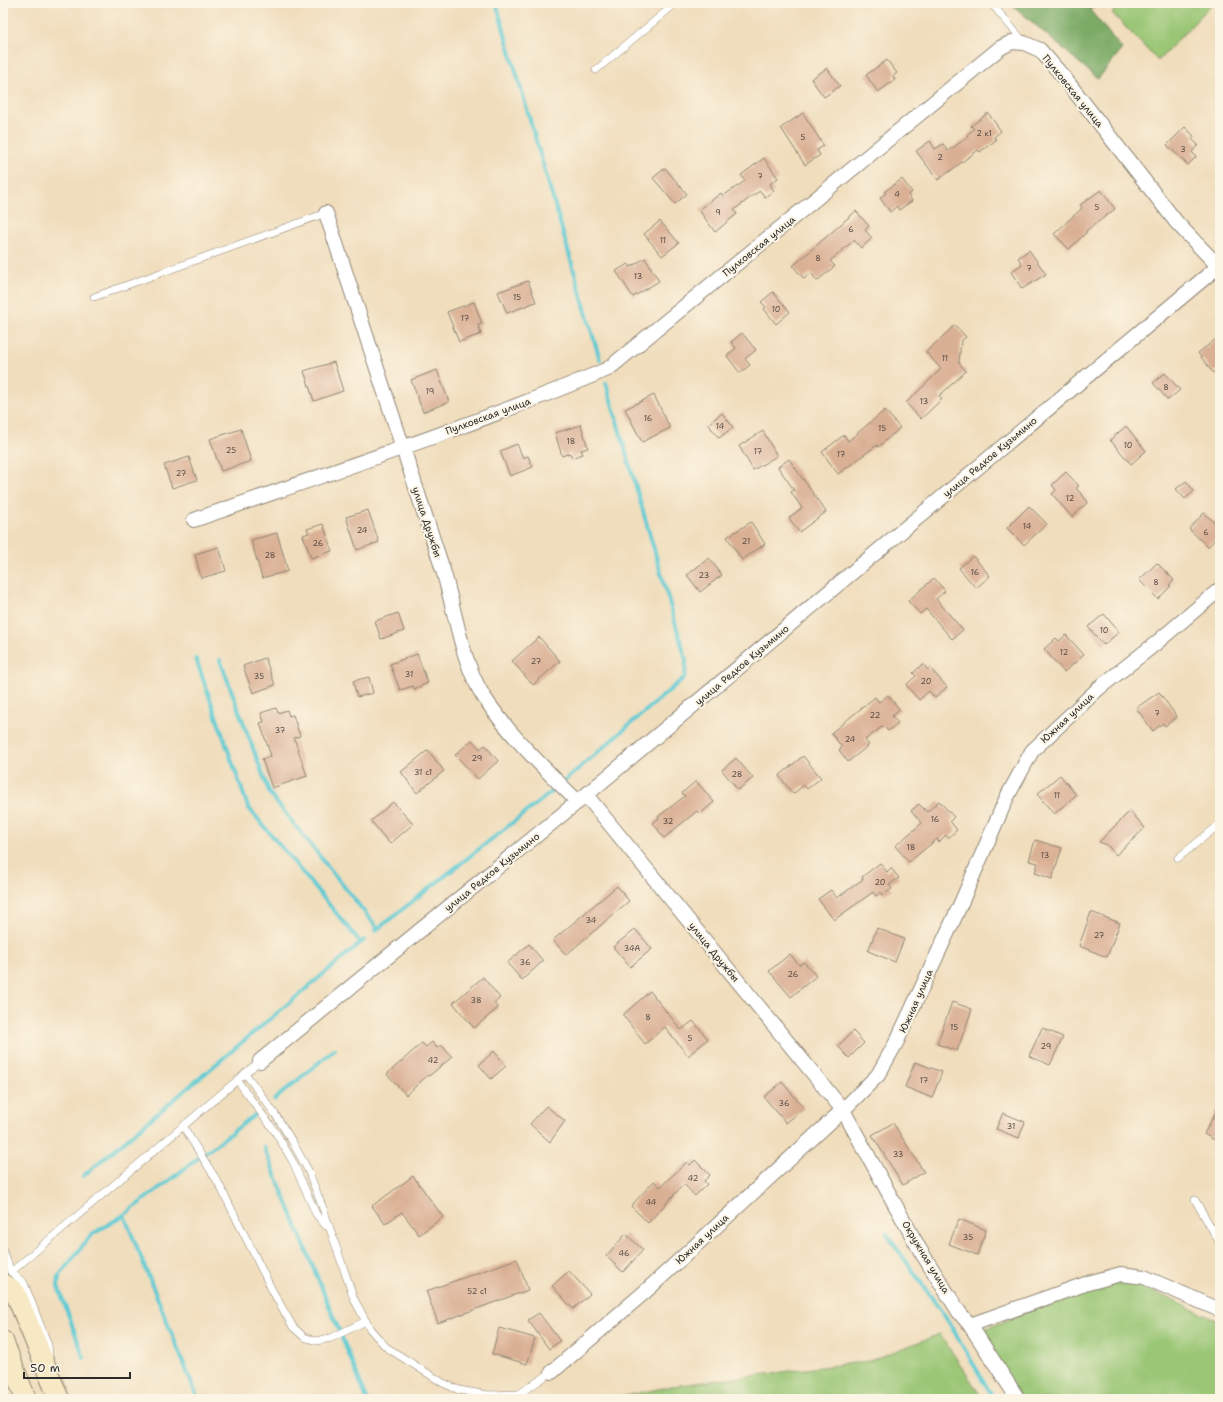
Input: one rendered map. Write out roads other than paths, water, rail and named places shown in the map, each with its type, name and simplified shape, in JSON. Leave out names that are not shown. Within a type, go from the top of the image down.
[{"type":"street","name":"Пулковская улица","points":[[194,520],[403,447],[548,394],[608,369],[1000,48],[1012,42],[1024,43],[1040,50],[1062,75],[1177,223],[1220,267]]},
{"type":"street","name":"улица Дружбы","points":[[326,213],[443,570],[469,667],[484,696],[529,752],[582,798],[842,1110]]},
{"type":"street","name":"улица Редкое Кузьмино","points":[[260,1061],[582,798],[1220,267]]},
{"type":"street","name":"Южная улица","points":[[552,1372],[647,1290],[878,1075],[898,1041],[958,910],[1007,797],[1032,751],[1099,688],[1155,644],[1220,589]]},
{"type":"street","name":"Окружная улица","points":[[842,1110],[920,1250],[959,1312],[970,1325],[1018,1399]]},
{"type":"street","points":[[970,1325],[1088,1283],[1121,1274],[1144,1277],[1220,1310]]},
{"type":"street","points":[[8,1285],[50,1375],[59,1399]]},
{"type":"street","points":[[3,1341],[26,1399]]},
{"type":"lane","points":[[596,70],[676,3]]},
{"type":"lane","points":[[991,3],[1024,43]]},
{"type":"lane","points":[[94,297],[326,213]]},
{"type":"lane","points":[[1178,858],[1220,824]]},
{"type":"lane","points":[[8,1285],[183,1126],[260,1061]]},
{"type":"lane","points":[[245,1073],[275,1114],[308,1170],[324,1211],[329,1230],[354,1299],[370,1330],[386,1347],[443,1383],[459,1390],[488,1395],[519,1394],[552,1372]]},
{"type":"lane","points":[[237,1080],[276,1133],[293,1162],[316,1214],[329,1230]]},
{"type":"lane","points":[[183,1126],[219,1184],[293,1327],[304,1337],[316,1341],[331,1338],[366,1321]]},
{"type":"lane","points":[[1194,1200],[1220,1243]]},
{"type":"lane","points":[[3,1251],[8,1285]]},
{"type":"waterway","points":[[496,3],[600,360]]},
{"type":"waterway","points":[[375,931],[549,794],[685,677],[686,660],[606,383]]},
{"type":"waterway","points":[[196,659],[248,807],[361,943]]},
{"type":"waterway","points":[[220,660],[270,794],[378,929]]},
{"type":"waterway","points":[[83,1176],[364,940]]},
{"type":"waterway","points":[[274,1100],[335,1049]]},
{"type":"waterway","points":[[84,1358],[58,1286],[59,1276],[91,1235],[124,1215],[256,1114]]},
{"type":"waterway","points":[[264,1147],[367,1399]]},
{"type":"waterway","points":[[124,1215],[198,1399]]},
{"type":"waterway","points":[[886,1233],[948,1321],[994,1399]]}]
